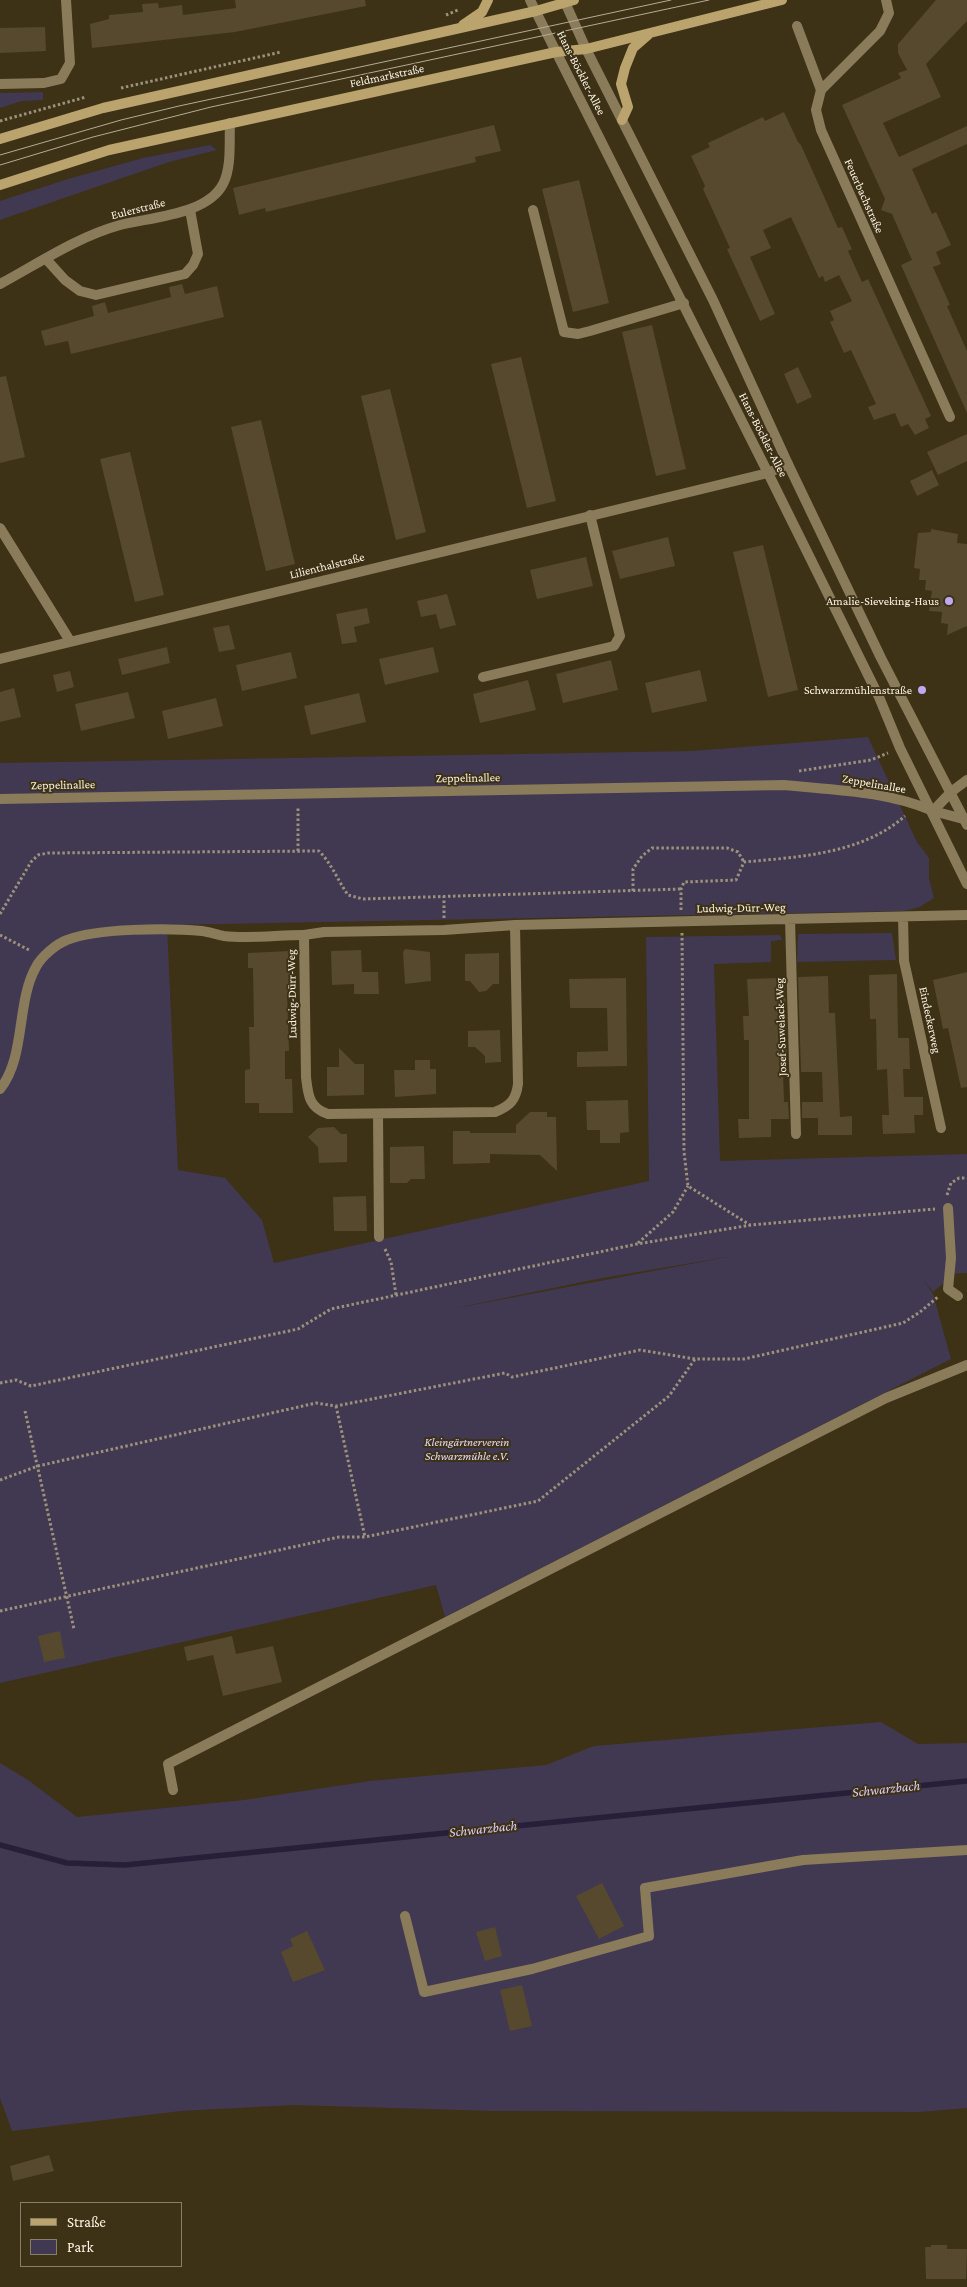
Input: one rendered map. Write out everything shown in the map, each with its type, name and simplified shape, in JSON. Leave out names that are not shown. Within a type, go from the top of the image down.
[{"type":"main road","points":[[457,29],[482,12],[488,0]]},
{"type":"main road","name":"Feldmarkstraße","points":[[0,185],[110,150],[556,52],[586,49],[782,0]]},
{"type":"main road","points":[[0,139],[71,117],[178,91],[536,11],[568,1]]},
{"type":"main road","points":[[622,120],[628,107],[621,84],[625,68],[633,48],[649,34]]},
{"type":"street","points":[[0,84],[44,83],[61,79],[70,63],[66,0]]},
{"type":"street","name":"Hans-Böckler-Allee","points":[[530,0],[684,304],[879,697],[900,748],[933,811],[967,884]]},
{"type":"street","points":[[796,26],[821,90],[880,31],[889,13],[886,0]]},
{"type":"street","name":"Hans-Böckler-Allee","points":[[568,1],[586,49],[713,300],[788,464],[881,658],[966,822]]},
{"type":"street","name":"Feuerbachstraße","points":[[821,90],[816,110],[821,130],[950,417]]},
{"type":"street","name":"Eulerstraße","points":[[0,284],[78,241],[118,226],[190,210],[207,202],[224,184],[228,166],[230,123]]},
{"type":"street","points":[[46,260],[80,291],[96,295],[185,274],[193,265],[198,254],[190,210]]},
{"type":"street","points":[[533,210],[564,332],[584,332],[684,304]]},
{"type":"street","name":"Lilienthalstraße","points":[[0,658],[768,473],[788,464]]},
{"type":"street","points":[[482,677],[614,646],[620,636],[590,516]]},
{"type":"street","points":[[0,528],[70,641]]},
{"type":"street","points":[[933,811],[951,792],[967,780]]},
{"type":"street","name":"Zeppelinallee","points":[[0,799],[784,785],[832,789],[891,798],[918,805],[966,822]]},
{"type":"street","name":"Ludwig-Dürr-Weg","points":[[515,925],[518,1084],[517,1093],[512,1102],[495,1112],[328,1114],[316,1108],[308,1096],[304,935],[324,932],[444,930],[515,925],[967,915]]},
{"type":"street","name":"Eindeckerweg","points":[[903,917],[904,961],[941,1128]]},
{"type":"street","name":"Josef-Suwelack-Weg","points":[[790,919],[796,1134]]},
{"type":"street","points":[[0,1089],[13,1064],[27,992],[35,967],[43,957],[66,940],[94,933],[203,931],[225,936],[304,935]]},
{"type":"street","points":[[378,1114],[379,1237]]},
{"type":"street","points":[[948,1208],[951,1258],[948,1289],[958,1296]]},
{"type":"street","points":[[173,1790],[168,1764],[886,1398],[967,1365]]},
{"type":"street","points":[[405,1916],[424,1992],[532,1969],[649,1936],[645,1888],[802,1860],[967,1850]]},
{"type":"path","points":[[61,79],[71,117]]},
{"type":"path","points":[[784,785],[796,772],[872,760],[900,748]]},
{"type":"path","points":[[298,794],[298,851]]},
{"type":"path","points":[[744,862],[795,858],[840,849],[872,839],[894,826],[918,805]]},
{"type":"path","points":[[633,891],[633,869],[642,856],[652,848],[727,848],[738,852],[744,862]]},
{"type":"path","points":[[0,914],[32,862],[38,855],[48,853],[320,851],[329,861],[337,880],[348,895],[362,899],[681,889]]},
{"type":"path","points":[[637,1244],[673,1212],[688,1186],[684,1152],[681,889],[684,882],[736,880],[744,862]]},
{"type":"path","points":[[444,896],[444,930]]},
{"type":"path","points":[[0,935],[43,957]]},
{"type":"path","points":[[0,1383],[16,1380],[31,1386],[298,1329],[331,1309],[637,1244],[751,1225],[948,1208],[947,1192],[951,1184],[959,1178],[967,1178]]},
{"type":"path","points":[[688,1186],[751,1225]]},
{"type":"path","points":[[379,1237],[391,1262],[396,1295]]},
{"type":"path","points":[[0,1480],[38,1466],[316,1403],[336,1406],[505,1373],[512,1377],[640,1350],[695,1359],[744,1359],[903,1323],[948,1289]]},
{"type":"path","points":[[0,1611],[339,1537],[365,1537],[538,1501],[669,1396],[695,1359]]},
{"type":"path","points":[[336,1406],[365,1537]]},
{"type":"path","points":[[26,1411],[74,1629]]},
{"type":"green space","points":[[43,92],[43,100],[22,101],[0,108],[0,93]]},
{"type":"green space","points":[[210,145],[217,150],[169,162],[0,220],[0,201],[143,158]]},
{"type":"green space","name":"Kleingärtnerverein Schwarzmühle e.V.","points":[[868,737],[917,842],[929,858],[929,878],[934,898],[920,907],[904,911],[167,925],[178,1170],[225,1178],[262,1220],[274,1263],[649,1181],[646,937],[780,935],[782,940],[771,941],[771,962],[714,964],[720,1161],[967,1154],[967,1273],[947,1274],[947,1280],[933,1292],[923,1279],[933,1294],[951,1359],[445,1617],[436,1585],[0,1683],[0,763],[693,751]],"holes":[[[733,1256],[451,1309],[597,1279]]]},
{"type":"green space","points":[[892,933],[896,960],[797,962],[798,934]]},
{"type":"green space","points":[[881,1722],[918,1744],[967,1743],[967,2108],[920,2112],[494,2111],[293,2105],[181,2111],[12,2131],[0,2098],[0,1763],[28,1780],[77,1817],[244,1800],[370,1781],[546,1765],[594,1746]]},
{"type":"building","points":[[235,0],[365,0],[366,6],[235,32],[92,48],[90,24],[109,19],[109,15],[143,12],[142,4],[158,3],[159,8],[182,5],[183,15],[236,8]]},
{"type":"building","points":[[936,0],[967,0],[967,21],[926,64],[941,97],[883,123],[899,157],[967,126],[967,144],[912,169],[932,214],[936,212],[951,245],[936,252],[941,264],[933,267],[950,305],[947,306],[967,351],[967,413],[901,265],[912,260],[892,214],[881,210],[885,199],[842,105],[901,78],[898,73],[907,70],[898,53],[898,44]]},
{"type":"building","points":[[45,27],[46,51],[0,53],[0,28]]},
{"type":"building","points":[[784,112],[838,228],[842,227],[852,249],[848,251],[862,282],[868,279],[931,416],[925,419],[929,428],[915,435],[908,424],[901,427],[895,413],[874,420],[868,407],[876,404],[851,350],[844,353],[830,322],[834,320],[830,311],[852,301],[839,275],[825,282],[823,276],[819,278],[791,217],[763,230],[771,248],[750,257],[775,314],[760,321],[727,249],[730,248],[703,189],[705,186],[691,156],[710,147],[708,143],[763,117],[765,121]]},
{"type":"building","points":[[494,125],[501,151],[475,157],[476,162],[266,212],[265,208],[239,215],[233,188]]},
{"type":"building","points":[[579,180],[609,303],[573,312],[542,189]]},
{"type":"building","points":[[182,284],[185,294],[217,286],[224,317],[71,354],[68,341],[45,346],[41,331],[94,316],[92,306],[105,302],[108,313],[171,297],[169,287]]},
{"type":"building","points":[[652,325],[686,469],[656,476],[622,332]]},
{"type":"building","points":[[521,357],[556,501],[527,508],[491,364]]},
{"type":"building","points":[[798,367],[812,397],[797,404],[784,374]]},
{"type":"building","points":[[6,376],[25,457],[0,463],[0,377]]},
{"type":"building","points":[[390,389],[426,532],[396,540],[361,396]]},
{"type":"building","points":[[261,420],[295,564],[266,571],[231,427]]},
{"type":"building","points":[[967,434],[967,461],[938,475],[927,452]]},
{"type":"building","points":[[130,452],[164,595],[135,602],[100,459]]},
{"type":"building","points":[[932,470],[939,485],[917,496],[910,481]]},
{"type":"building","name":"Amalie-Sieveking-Haus","points":[[931,529],[958,534],[957,543],[967,544],[967,626],[947,635],[948,624],[941,623],[942,612],[929,611],[932,591],[925,590],[926,580],[919,580],[920,569],[914,568],[918,533],[931,532]]},
{"type":"building","points":[[668,537],[675,566],[620,579],[612,551]]},
{"type":"building","points":[[763,545],[798,690],[768,697],[733,552]]},
{"type":"building","points":[[586,557],[593,586],[537,599],[530,570]]},
{"type":"building","points":[[447,594],[456,625],[440,629],[436,614],[421,617],[417,601]]},
{"type":"building","points":[[367,608],[370,623],[354,627],[357,642],[342,644],[336,614]]},
{"type":"building","points":[[229,625],[235,649],[219,652],[213,628]]},
{"type":"building","points":[[167,647],[170,663],[122,675],[118,659]]},
{"type":"building","points":[[433,647],[439,672],[385,685],[379,659]]},
{"type":"building","points":[[291,652],[297,678],[242,691],[236,665]]},
{"type":"building","points":[[611,660],[618,690],[563,703],[556,674]]},
{"type":"building","points":[[700,670],[707,701],[652,713],[645,683]]},
{"type":"building","points":[[70,671],[74,687],[57,692],[53,675]]},
{"type":"building","points":[[528,680],[536,710],[480,723],[473,694]]},
{"type":"building","points":[[14,688],[21,717],[0,722],[0,692]]},
{"type":"building","points":[[128,692],[135,718],[81,731],[75,704]]},
{"type":"building","points":[[359,693],[366,722],[311,735],[304,706]]},
{"type":"building","points":[[216,698],[223,726],[168,739],[162,711]]},
{"type":"building","points":[[405,949],[430,952],[431,981],[405,984],[403,952]]},
{"type":"building","points":[[361,950],[362,972],[378,972],[379,994],[354,994],[354,984],[332,985],[331,951]]},
{"type":"building","points":[[290,951],[290,992],[287,992],[289,1051],[285,1051],[285,1079],[292,1079],[293,1113],[259,1113],[259,1103],[245,1103],[245,1070],[250,1069],[249,1027],[254,1027],[253,968],[248,968],[248,953]]},
{"type":"building","points":[[499,953],[499,984],[493,984],[486,991],[479,992],[470,981],[465,981],[465,954]]},
{"type":"building","points":[[967,972],[967,1087],[961,1088],[948,1028],[943,1029],[933,980]]},
{"type":"building","points":[[897,974],[898,1038],[909,1038],[910,1069],[903,1069],[904,1097],[923,1097],[923,1115],[914,1115],[915,1133],[883,1134],[882,1115],[889,1115],[887,1069],[877,1070],[876,1019],[870,1019],[869,975]]},
{"type":"building","points":[[828,976],[829,1013],[835,1013],[840,1117],[852,1116],[852,1135],[818,1135],[818,1118],[802,1118],[802,1102],[823,1102],[822,1072],[801,1072],[798,977]]},
{"type":"building","points":[[626,978],[627,1066],[577,1067],[577,1052],[608,1051],[607,1008],[570,1008],[569,979]]},
{"type":"building","points":[[785,978],[787,1072],[783,1073],[784,1102],[788,1102],[789,1119],[771,1119],[771,1137],[739,1138],[738,1119],[749,1119],[749,1040],[744,1040],[743,1016],[749,1016],[747,979]]},
{"type":"building","points":[[500,1030],[501,1062],[485,1063],[485,1056],[475,1047],[468,1047],[468,1031]]},
{"type":"building","points":[[339,1048],[355,1064],[364,1064],[364,1095],[327,1096],[327,1067],[339,1067]]},
{"type":"building","points":[[415,1060],[430,1060],[430,1069],[436,1069],[436,1094],[395,1097],[394,1070],[415,1070]]},
{"type":"building","points":[[628,1100],[629,1132],[620,1133],[620,1143],[600,1143],[600,1130],[587,1130],[586,1101]]},
{"type":"building","points":[[530,1112],[547,1112],[547,1117],[556,1117],[557,1171],[540,1155],[490,1154],[490,1163],[453,1164],[453,1131],[516,1133],[516,1125]]},
{"type":"building","points":[[334,1127],[341,1134],[347,1134],[347,1162],[319,1163],[318,1147],[308,1137],[318,1128]]},
{"type":"building","points":[[424,1146],[425,1179],[411,1179],[407,1183],[390,1183],[390,1147]]},
{"type":"building","points":[[366,1196],[367,1231],[334,1231],[333,1197]]},
{"type":"building","points":[[60,1631],[65,1658],[44,1662],[38,1636]]},
{"type":"building","points":[[232,1636],[236,1654],[273,1646],[282,1682],[223,1696],[213,1655],[187,1661],[184,1647]]},
{"type":"building","points":[[602,1883],[624,1926],[599,1939],[576,1896]]},
{"type":"building","points":[[495,1927],[502,1956],[485,1961],[476,1932]]},
{"type":"building","points":[[307,1931],[325,1970],[293,1982],[281,1952],[293,1946],[290,1939]]},
{"type":"building","points":[[522,1985],[532,2026],[510,2031],[500,1990]]},
{"type":"building","points":[[49,2155],[54,2171],[13,2181],[10,2166]]},
{"type":"building","points":[[931,2245],[947,2245],[947,2249],[967,2249],[966,2279],[926,2279],[925,2247],[931,2247]]},
{"type":"waterway","name":"Schwarzbach","points":[[0,1845],[67,1863],[125,1865],[967,1781]]},
{"type":"tram line","points":[[0,155],[121,120],[179,106],[671,0]]},
{"type":"tram line","points":[[0,165],[93,137],[211,107],[709,0]]},
{"type":"place","name":"Amalie-Sieveking-Haus","points":[[949,601]]},
{"type":"place","name":"Schwarzmühlenstraße","points":[[922,690]]}]
